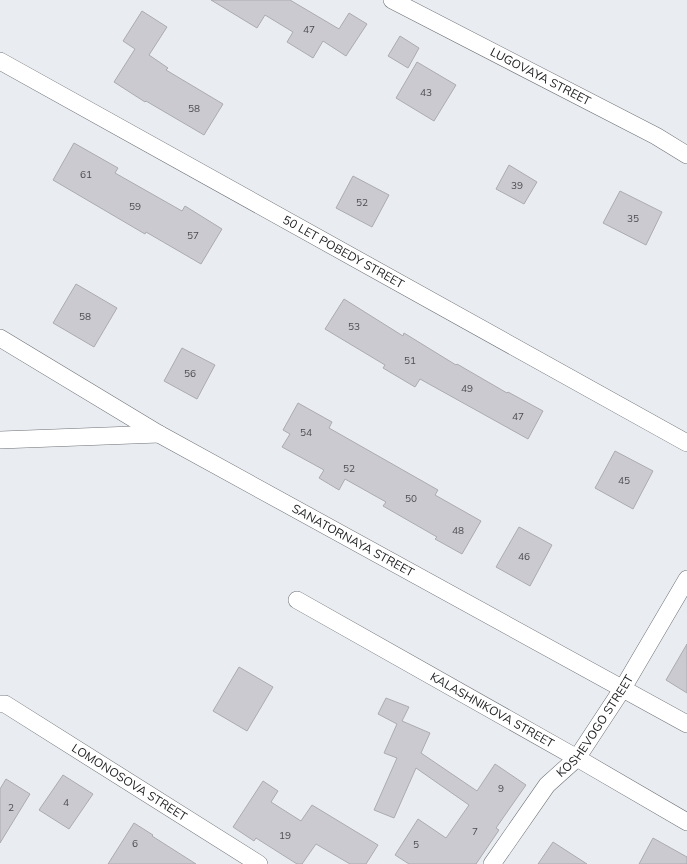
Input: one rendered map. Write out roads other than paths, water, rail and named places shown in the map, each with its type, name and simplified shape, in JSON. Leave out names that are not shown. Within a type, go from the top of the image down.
[{"type":"street","name":"LUGOVAYA STREET","points":[[392,0],[656,136],[687,155]]},
{"type":"street","name":"50 LET POBEDY STREET","points":[[0,61],[687,443]]},
{"type":"street","name":"SANATORNAYA STREET","points":[[0,338],[159,434],[687,724]]},
{"type":"street","points":[[0,440],[159,434]]},
{"type":"street","name":"KOSHEVOGO STREET","points":[[492,864],[547,785],[577,758],[623,688],[687,579]]},
{"type":"street","name":"KALASHNIKOVA STREET","points":[[297,600],[577,758],[687,822]]},
{"type":"street","name":"LOMONOSOVA STREET","points":[[0,704],[5,704],[259,864]]}]
